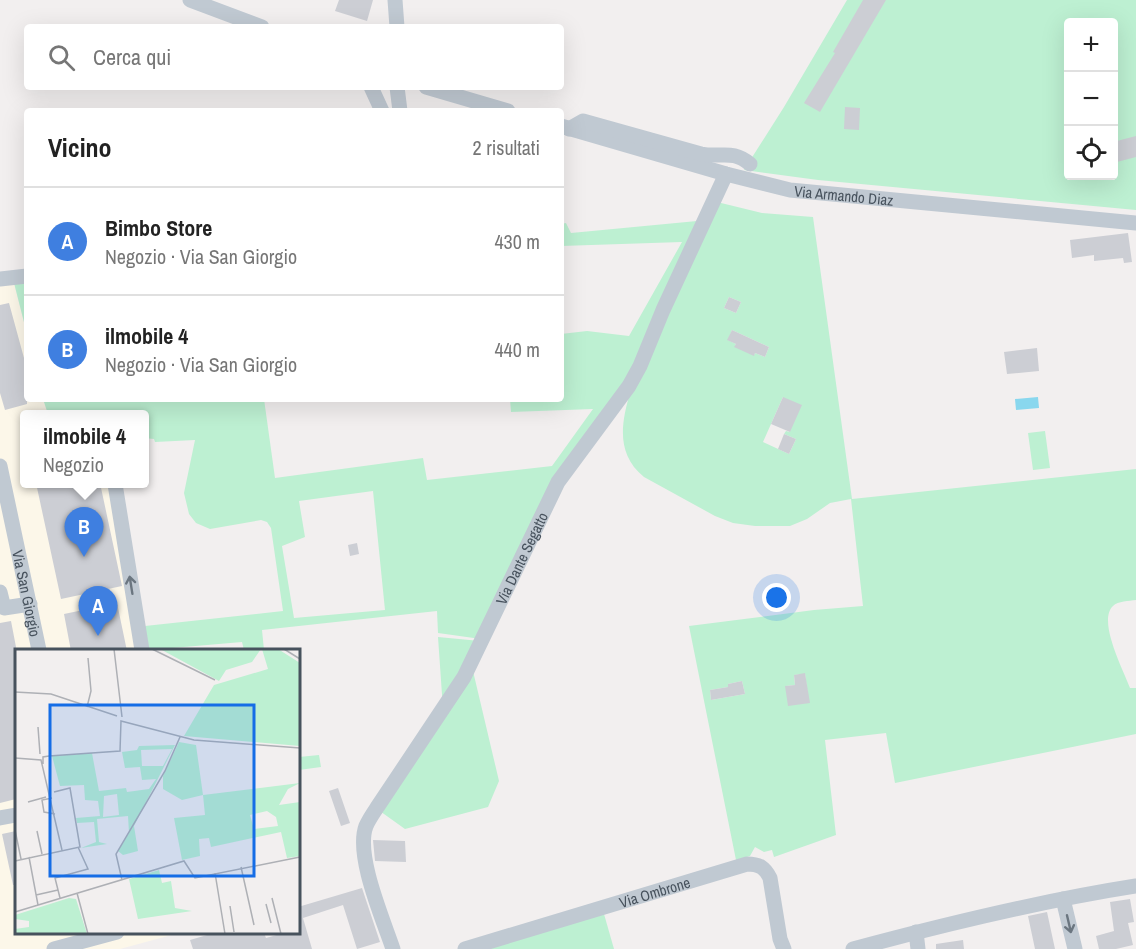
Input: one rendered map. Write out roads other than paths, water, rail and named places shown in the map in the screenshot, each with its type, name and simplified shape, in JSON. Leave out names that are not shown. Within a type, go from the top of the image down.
[{"type":"street","points":[[190,0],[210,4],[255,24]]},
{"type":"street","points":[[395,0],[396,24]]},
{"type":"street","points":[[373,90],[381,108]]},
{"type":"street","points":[[396,90],[399,108]]},
{"type":"street","points":[[435,90],[498,108]]},
{"type":"street","points":[[565,128],[583,120],[701,154],[739,156],[750,164]]},
{"type":"street","name":"Via Armando Diaz","points":[[565,128],[726,174],[800,192],[1136,223]]},
{"type":"street","name":"Via Dante Segatto","points":[[393,949],[366,871],[362,843],[366,826],[464,677],[558,482],[629,386],[726,174]]},
{"type":"street","points":[[0,279],[24,276]]},
{"type":"street","name":"Via San Giorgio","points":[[0,466],[5,511],[30,604],[39,649]]},
{"type":"street","points":[[116,488],[142,646]]},
{"type":"street","points":[[0,592],[4,608],[30,604]]},
{"type":"street","points":[[0,818],[15,814]]},
{"type":"street","name":"Via Ombrone","points":[[465,949],[752,864],[762,867],[770,878],[780,939],[784,949]]},
{"type":"street","points":[[853,949],[916,932],[1063,899],[1136,886]]},
{"type":"street","points":[[1063,899],[1075,949]]},
{"type":"street","points":[[916,932],[918,949]]},
{"type":"street","points":[[54,949],[113,934]]},
{"type":"water","points":[[1038,397],[1039,408],[1016,410],[1015,399]]},
{"type":"place","name":"ilmobile 4","points":[[84,557]]},
{"type":"place","name":"Bimbo Store","points":[[98,636]]}]
